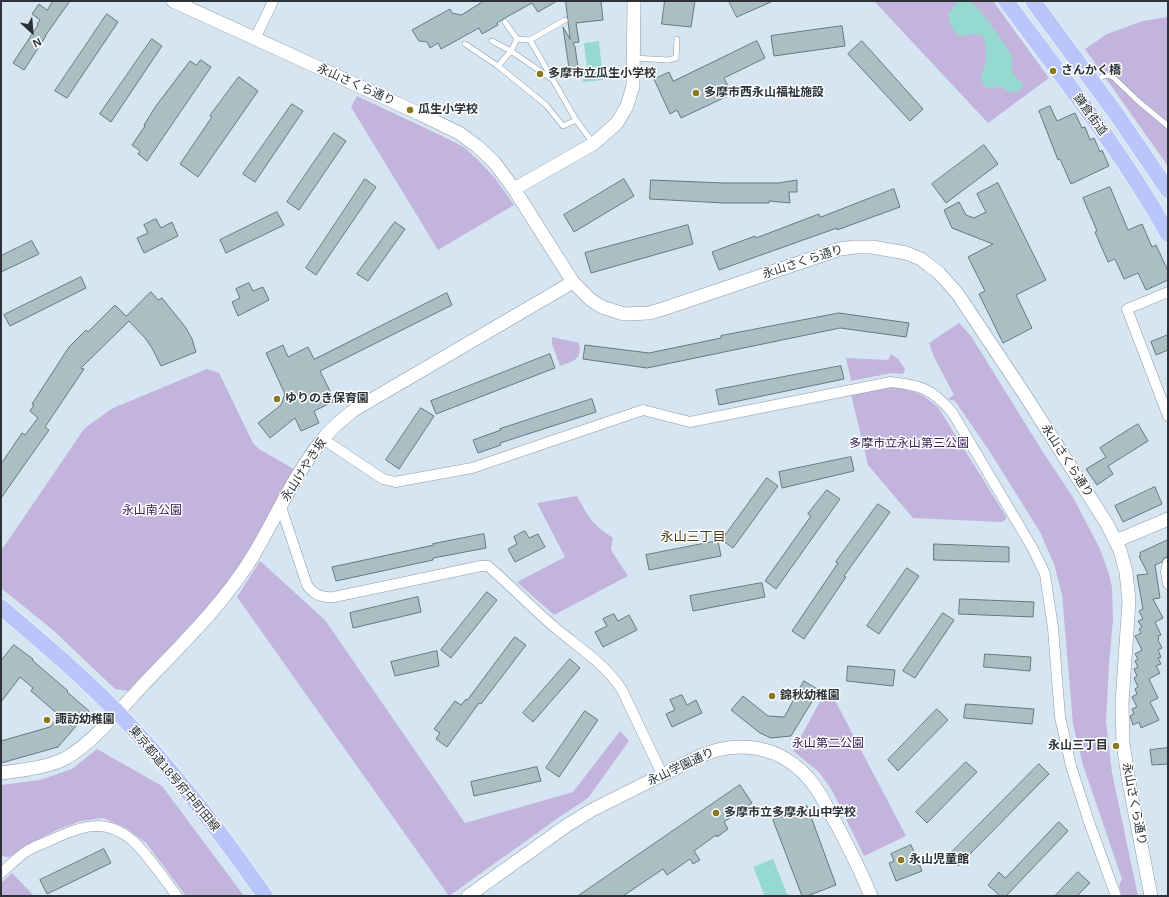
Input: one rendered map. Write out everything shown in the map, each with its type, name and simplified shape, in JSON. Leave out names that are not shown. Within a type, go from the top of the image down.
[{"type":"main road","name":"鎌倉街道","points":[[1006,1],[1140,185],[1168,234]]},
{"type":"main road","name":"鎌倉街道","points":[[1033,1],[1117,115],[1168,190]]},
{"type":"main road","points":[[1100,129],[1117,115]]},
{"type":"main road","name":"東京都道18号府中町田線","points":[[1,607],[53,652],[117,712],[198,804],[265,896]]},
{"type":"street","name":"永山さくら通り","points":[[173,1],[459,133],[486,153],[502,171],[573,282],[591,300],[602,307],[624,314],[636,314],[666,308],[840,249],[872,246],[906,253],[921,259],[939,273],[957,293],[1031,405],[1107,524],[1116,542],[1126,572],[1129,601],[1122,703],[1123,743],[1128,777],[1151,896]]},
{"type":"street","points":[[255,39],[273,1]]},
{"type":"street","points":[[514,188],[593,144],[617,123],[627,106],[633,86],[634,1]]},
{"type":"street","name":"永山けやき坂","points":[[1,773],[54,763],[66,757],[90,739],[117,712],[194,631],[230,589],[253,556],[291,487],[323,439],[340,421],[354,410],[573,282]]},
{"type":"street","points":[[1168,292],[1127,309],[1168,416]]},
{"type":"street","points":[[323,439],[383,479],[395,482],[472,468],[643,410],[690,422],[891,382],[918,386],[930,392],[941,400],[952,412],[1033,549],[1046,574],[1053,628],[1060,717],[1071,766],[1089,822],[1116,896]]},
{"type":"street","points":[[280,507],[307,585],[316,594],[325,597],[334,597],[481,566],[488,566],[553,625],[597,661],[614,678],[622,690],[662,774]]},
{"type":"street","points":[[1116,542],[1168,519]]},
{"type":"street","points":[[1168,563],[1166,572],[1168,584]]},
{"type":"street","name":"永山学園通り","points":[[468,896],[566,826],[592,810],[662,774],[715,750],[738,746],[764,750],[793,764],[811,781],[820,793],[860,870],[870,896]]},
{"type":"street","points":[[1,873],[25,852],[73,830],[85,826],[107,826],[115,829],[133,841],[146,855],[177,896]]},
{"type":"lane","points":[[517,39],[530,40],[565,20]]},
{"type":"lane","points":[[506,22],[517,39]]},
{"type":"lane","points":[[498,66],[511,51],[517,39]]},
{"type":"lane","points":[[530,40],[576,120],[593,144]]},
{"type":"lane","points":[[633,58],[668,60],[676,58],[677,40]]},
{"type":"lane","points":[[492,41],[511,51],[552,80]]},
{"type":"lane","points":[[465,44],[498,66],[546,105],[562,126],[576,120]]},
{"type":"lane","points":[[1093,82],[1104,75],[1113,77],[1138,101],[1168,126]]},
{"type":"green space","points":[[874,1],[993,1],[1049,78],[988,123]]},
{"type":"green space","points":[[1168,17],[1168,166],[1085,49],[1107,34],[1143,21]]},
{"type":"green space","points":[[357,96],[464,147],[495,178],[514,205],[438,250],[351,107]]},
{"type":"green space","points":[[959,323],[971,336],[1074,499],[1100,549],[1109,574],[1112,587],[1113,620],[1106,721],[1112,773],[1138,896],[1122,896],[1119,886],[1122,879],[1083,765],[1073,724],[1062,594],[1054,564],[1040,532],[990,452],[955,401],[948,399],[954,395],[934,357],[929,343]]},
{"type":"green space","points":[[552,337],[579,343],[580,349],[576,359],[560,366],[552,344]]},
{"type":"green space","points":[[891,354],[898,359],[905,369],[903,374],[892,373],[851,381],[846,358],[888,360]]},
{"type":"green space","name":"永山南公園","points":[[207,369],[219,373],[253,443],[259,449],[297,471],[224,587],[129,691],[115,689],[53,630],[1,588],[1,551],[84,429],[111,409]]},
{"type":"green space","name":"多摩市立永山第三公園","points":[[890,387],[916,392],[927,398],[938,407],[1007,518],[1002,522],[913,518],[868,465],[851,395]]},
{"type":"green space","points":[[577,496],[592,520],[600,529],[613,538],[611,550],[628,576],[554,615],[517,582],[565,557],[537,503]]},
{"type":"green space","points":[[260,561],[325,620],[465,823],[573,792],[620,731],[629,741],[588,798],[449,896],[237,597]]},
{"type":"green space","name":"永山第二公園","points":[[828,687],[906,836],[864,856],[833,792],[819,772],[793,751]]},
{"type":"green space","points":[[97,749],[162,786],[244,896],[186,896],[146,843],[126,828],[103,818],[81,821],[59,829],[27,845],[9,857],[1,856],[1,785],[40,780],[72,769]]},
{"type":"green space","points":[[12,873],[34,896],[1,896],[1,883]]},
{"type":"shaded area","points":[[958,1],[969,1],[978,8],[1012,56],[1012,73],[1022,83],[1023,87],[1015,93],[1001,87],[987,88],[982,81],[981,76],[986,59],[984,38],[978,34],[960,36],[955,32],[948,14]]},
{"type":"shaded area","points":[[599,41],[603,80],[583,82],[582,70],[587,69],[584,43]]},
{"type":"shaded area","points":[[773,859],[788,896],[765,896],[753,867]]},
{"type":"building","points":[[53,1],[70,1],[45,36],[24,70],[13,63],[40,20],[32,14],[39,4],[47,10]]},
{"type":"building","points":[[484,1],[557,1],[538,12],[532,3],[503,19],[497,23],[498,25],[482,34],[479,28],[441,49],[438,43],[430,48],[427,42],[419,41],[412,30],[450,9],[452,13],[461,15]]},
{"type":"building","points":[[566,1],[601,1],[603,20],[576,23],[579,42],[573,43],[578,67],[569,68],[563,27],[570,39]]},
{"type":"building","points":[[665,1],[695,1],[691,27],[662,24]]},
{"type":"building","points":[[729,1],[773,1],[737,17]]},
{"type":"building","points":[[107,14],[118,22],[67,98],[55,91]]},
{"type":"building","points":[[842,26],[845,46],[774,56],[771,36]]},
{"type":"building","points":[[152,39],[162,46],[111,122],[100,114]]},
{"type":"building","name":"多摩市西永山福祉施設","points":[[757,41],[765,58],[724,78],[732,94],[681,118],[677,110],[670,114],[654,79],[669,72],[673,81]]},
{"type":"building","points":[[862,41],[923,109],[910,121],[848,54]]},
{"type":"building","points":[[201,60],[211,67],[147,161],[138,154],[140,151],[132,145],[156,106],[190,61],[196,65]]},
{"type":"building","points":[[239,77],[258,91],[198,177],[180,164],[212,117],[210,116]]},
{"type":"building","points":[[292,104],[303,111],[255,182],[243,174]]},
{"type":"building","points":[[1050,106],[1057,121],[1075,113],[1082,128],[1085,127],[1090,140],[1094,138],[1100,152],[1102,150],[1109,166],[1071,184],[1060,159],[1058,160],[1039,111]]},
{"type":"building","points":[[334,133],[346,141],[299,210],[287,202]]},
{"type":"building","points":[[984,145],[998,164],[946,203],[932,184]]},
{"type":"building","points":[[365,179],[376,187],[316,275],[306,268]]},
{"type":"building","points":[[624,179],[634,196],[574,232],[564,215]]},
{"type":"building","points":[[651,180],[724,183],[778,183],[797,180],[797,192],[789,192],[790,203],[769,201],[769,203],[724,203],[650,199]]},
{"type":"building","points":[[998,183],[1046,280],[1016,295],[1032,328],[1003,343],[979,294],[985,291],[968,257],[993,244],[952,228],[944,210],[959,202],[966,215],[974,218],[986,212],[977,194]]},
{"type":"building","points":[[1110,187],[1128,230],[1142,224],[1152,247],[1156,245],[1168,271],[1168,280],[1146,290],[1138,273],[1124,279],[1115,259],[1108,262],[1083,198]]},
{"type":"building","points":[[894,189],[900,207],[719,270],[712,252],[755,236],[756,238],[819,214],[820,217]]},
{"type":"building","points":[[277,212],[284,225],[226,253],[220,240]]},
{"type":"building","points":[[156,219],[161,228],[172,222],[178,236],[144,253],[137,238],[148,233],[144,225]]},
{"type":"building","points":[[395,222],[405,229],[368,281],[357,274]]},
{"type":"building","points":[[688,225],[693,244],[591,273],[585,253]]},
{"type":"building","points":[[32,241],[39,254],[1,272],[1,256]]},
{"type":"building","points":[[81,277],[86,288],[10,326],[4,315]]},
{"type":"building","points":[[249,283],[253,291],[263,287],[269,300],[238,316],[232,302],[240,298],[236,289]]},
{"type":"building","points":[[151,292],[158,300],[162,298],[186,328],[192,339],[196,352],[161,366],[145,338],[129,321],[81,368],[84,369],[45,427],[49,430],[1,498],[1,464],[22,433],[25,435],[38,418],[30,411],[34,405],[32,404],[69,347],[86,330],[88,332],[115,305],[126,316]]},
{"type":"building","points":[[447,293],[452,305],[320,371],[335,401],[314,411],[319,423],[301,431],[295,418],[270,438],[258,423],[281,405],[285,394],[266,353],[283,345],[288,357],[308,347],[314,359]]},
{"type":"building","points":[[839,313],[909,323],[906,337],[840,328],[647,368],[583,359],[585,345],[649,353],[721,338],[721,336]]},
{"type":"building","points":[[1168,335],[1168,350],[1156,355],[1151,342]]},
{"type":"building","points":[[550,354],[555,368],[436,414],[431,401]]},
{"type":"building","points":[[841,366],[844,379],[719,405],[716,390]]},
{"type":"building","points":[[592,399],[596,412],[500,443],[501,445],[478,453],[473,440],[501,430],[500,429]]},
{"type":"building","points":[[421,408],[434,416],[399,469],[386,460]]},
{"type":"building","points":[[1138,424],[1148,441],[1108,466],[1113,474],[1097,485],[1086,469],[1106,457],[1100,448]]},
{"type":"building","points":[[851,457],[854,471],[782,488],[779,472]]},
{"type":"building","points":[[767,478],[778,486],[733,548],[722,540]]},
{"type":"building","points":[[1155,487],[1162,504],[1123,522],[1115,506]]},
{"type":"building","points":[[827,490],[840,499],[776,589],[765,581],[811,516],[808,514]]},
{"type":"building","points":[[878,504],[890,512],[844,576],[846,577],[804,639],[792,631],[838,563],[836,562]]},
{"type":"building","points":[[525,531],[529,538],[538,534],[545,547],[515,562],[508,549],[517,544],[514,537]]},
{"type":"building","points":[[484,534],[486,548],[433,558],[433,560],[336,581],[332,567],[434,545],[433,544]]},
{"type":"building","points":[[1168,540],[1168,557],[1164,558],[1162,562],[1155,565],[1160,598],[1153,599],[1163,618],[1155,622],[1161,635],[1158,636],[1158,640],[1162,648],[1158,650],[1161,657],[1158,658],[1161,664],[1156,666],[1160,673],[1149,679],[1158,698],[1150,702],[1159,720],[1141,728],[1139,722],[1133,725],[1130,716],[1134,714],[1132,709],[1137,707],[1132,697],[1137,694],[1135,689],[1138,687],[1134,678],[1137,676],[1134,669],[1138,667],[1135,661],[1138,659],[1135,654],[1142,650],[1135,636],[1141,633],[1139,629],[1142,627],[1138,621],[1143,619],[1139,611],[1143,609],[1137,575],[1148,574],[1139,556],[1141,555],[1140,553]]},
{"type":"building","points":[[718,541],[721,556],[649,570],[646,555]]},
{"type":"building","points":[[934,544],[1009,547],[1009,562],[934,560]]},
{"type":"building","points":[[907,568],[919,576],[879,634],[867,626]]},
{"type":"building","points":[[762,583],[765,597],[693,611],[690,596]]},
{"type":"building","points":[[487,592],[497,600],[451,658],[441,650]]},
{"type":"building","points":[[418,597],[421,612],[353,628],[350,613]]},
{"type":"building","points":[[960,599],[1034,602],[1033,617],[959,614]]},
{"type":"building","points":[[943,613],[954,620],[915,678],[903,671]]},
{"type":"building","points":[[614,614],[618,621],[629,615],[637,630],[603,647],[595,632],[607,626],[603,619]]},
{"type":"building","points":[[515,637],[526,645],[481,704],[479,703],[447,747],[436,739],[440,733],[434,729],[455,701],[461,705],[466,699],[467,700]]},
{"type":"building","points":[[14,645],[33,659],[32,660],[89,711],[58,747],[1,763],[1,741],[50,727],[60,716],[31,691],[33,688],[20,677],[1,702],[1,661]]},
{"type":"building","points":[[437,651],[439,666],[395,676],[391,662]]},
{"type":"building","points":[[985,654],[1031,657],[1030,671],[984,667]]},
{"type":"building","points":[[570,659],[580,668],[533,722],[523,713]]},
{"type":"building","points":[[848,666],[895,670],[893,686],[847,681]]},
{"type":"building","points":[[804,681],[819,690],[791,736],[771,738],[760,733],[731,710],[743,696],[768,716],[784,717]]},
{"type":"building","points":[[682,695],[687,705],[696,700],[702,713],[672,727],[666,714],[675,710],[670,700]]},
{"type":"building","points":[[966,704],[1034,709],[1032,724],[964,718]]},
{"type":"building","points":[[937,709],[948,720],[898,771],[888,760]]},
{"type":"building","points":[[585,711],[598,720],[559,777],[546,768]]},
{"type":"building","points":[[1168,748],[1168,764],[1152,765],[1150,750]]},
{"type":"building","points":[[966,762],[977,772],[927,823],[916,812]]},
{"type":"building","points":[[1039,764],[1049,774],[958,866],[948,856]]},
{"type":"building","points":[[537,767],[541,781],[474,796],[471,782]]},
{"type":"building","points":[[740,785],[752,803],[724,822],[728,829],[717,837],[716,835],[694,851],[700,860],[693,864],[690,859],[667,875],[663,869],[623,896],[578,896]]},
{"type":"building","points":[[807,806],[836,885],[807,896],[802,896],[773,820]]},
{"type":"building","points":[[1059,822],[1068,831],[1006,896],[1000,896],[988,885],[999,872],[1005,878]]},
{"type":"building","points":[[911,845],[922,871],[896,881],[889,863],[894,861],[891,854]]},
{"type":"building","points":[[104,849],[111,863],[47,894],[40,880]]},
{"type":"building","points":[[1078,872],[1090,883],[1077,896],[1055,896]]},
{"type":"place","name":"さんかく橋","points":[[1053,71]]},
{"type":"place","name":"多摩市立瓜生小学校","points":[[540,74]]},
{"type":"place","name":"多摩市西永山福祉施設","points":[[696,93]]},
{"type":"place","name":"瓜生小学校","points":[[410,110]]},
{"type":"place","name":"ゆりのき保育園","points":[[277,399]]},
{"type":"place","name":"錦秋幼稚園","points":[[772,696]]},
{"type":"place","name":"諏訪幼稚園","points":[[47,720]]},
{"type":"place","name":"永山三丁目","points":[[1116,746]]},
{"type":"place","name":"多摩市立多摩永山中学校","points":[[716,813]]},
{"type":"place","name":"永山児童館","points":[[901,860]]},
{"type":"district","name":"永山三丁目","points":[[693,537]]}]
